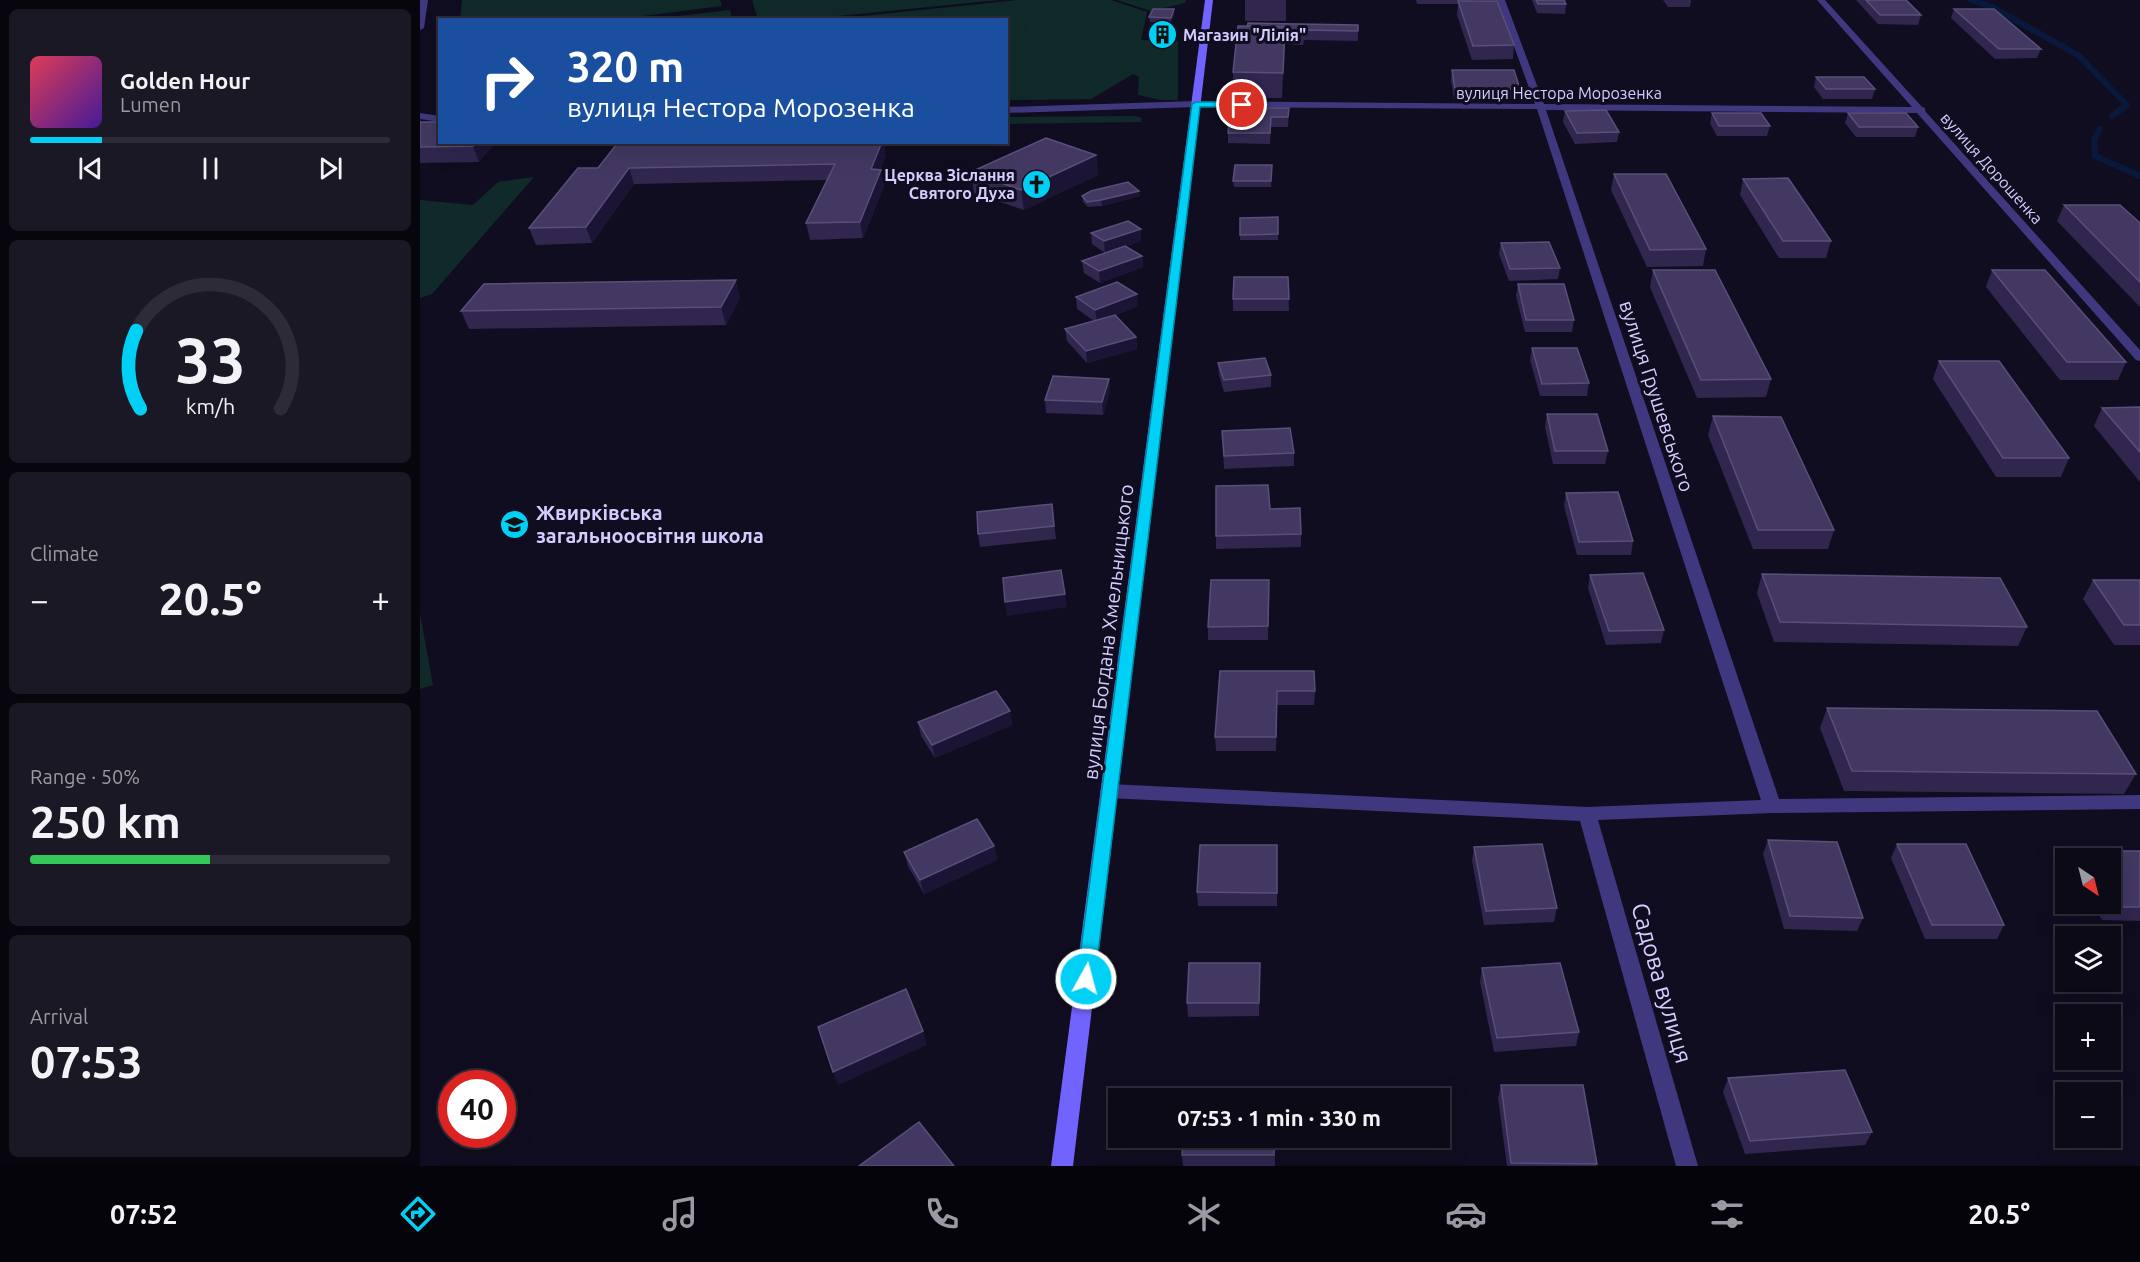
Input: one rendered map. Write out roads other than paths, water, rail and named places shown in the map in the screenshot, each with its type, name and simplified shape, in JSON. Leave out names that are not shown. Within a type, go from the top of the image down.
[{"type":"street","points":[[420,28],[424,0]]},
{"type":"street","name":"вулиця Богдана Хмельницького","points":[[1062,1166],[1209,0]]},
{"type":"street","name":"вулиця Грушевського","points":[[1501,0],[1541,109],[1772,806]]},
{"type":"street","name":"вулиця Дорошенка","points":[[1821,0],[1922,110],[2140,357]]},
{"type":"street","points":[[1008,110],[1196,104]]},
{"type":"street","name":"вулиця Нестора Морозенка","points":[[1196,104],[1541,109],[1922,110]]},
{"type":"street","points":[[420,116],[438,119]]},
{"type":"street","points":[[1109,791],[1587,814],[1772,806],[2140,802]]},
{"type":"street","name":"Садова вулиця","points":[[1587,814],[1687,1166]]},
{"type":"waterway","points":[[1971,0],[1992,7],[2078,55],[2127,105],[2112,116]]},
{"type":"waterway","points":[[2100,129],[2094,140],[2095,156],[2140,176]]},
{"type":"place","name":"Магазин \"Лілія\"","points":[[1162,35]]},
{"type":"place","name":"Церква Зіслання Святого Духа","points":[[1036,184]]},
{"type":"place","name":"Жвирківська загальноосвітня школа","points":[[515,524]]}]
